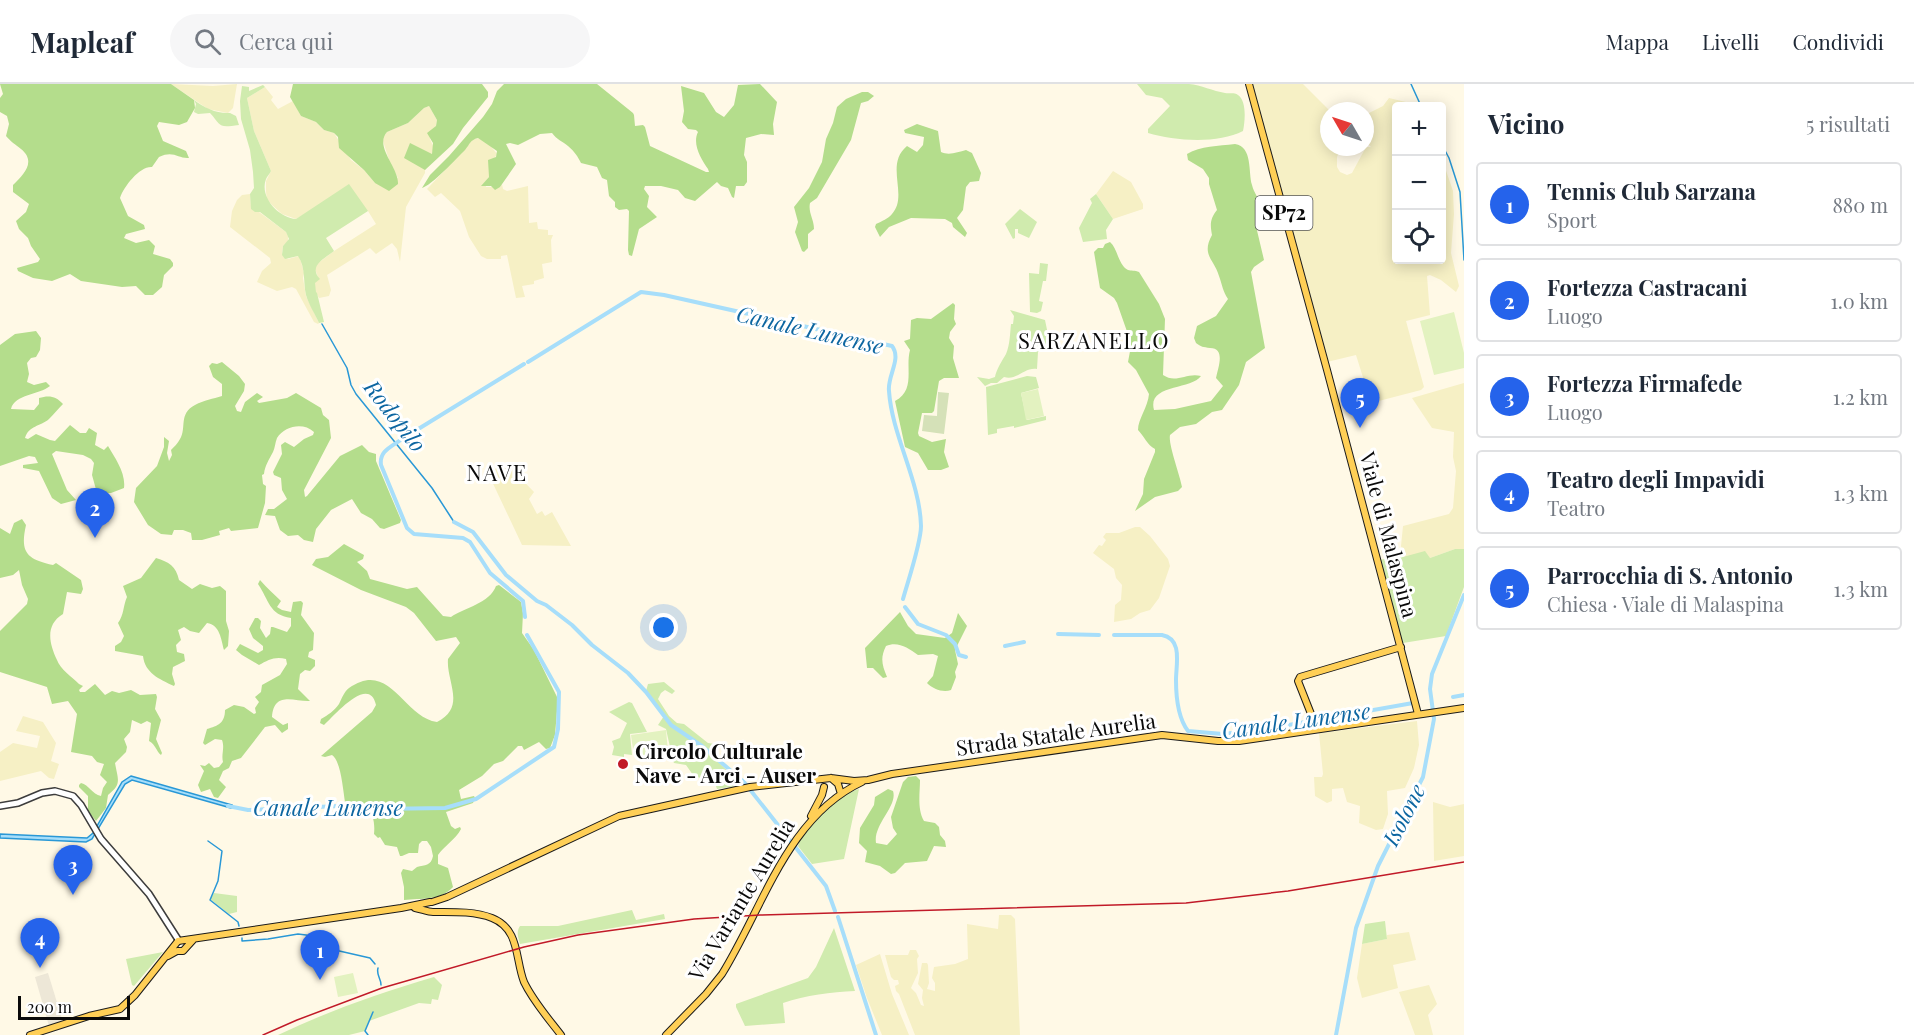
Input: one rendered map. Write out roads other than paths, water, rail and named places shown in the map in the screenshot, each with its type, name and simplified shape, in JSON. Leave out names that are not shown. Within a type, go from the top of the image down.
[{"type":"main road","name":"Viale di Malaspina","points":[[1249,84],[1401,647]]},
{"type":"main road","name":"SP72","points":[[1401,647],[1421,714]]},
{"type":"main road","points":[[1315,723],[1298,681],[1300,677],[1401,647]]},
{"type":"main road","name":"Strada Statale Aurelia","points":[[179,945],[196,938],[408,907],[437,908],[446,897],[610,819],[748,788],[831,778],[868,780],[892,774],[1162,735],[1239,741],[1315,723],[1464,708]]},
{"type":"main road","points":[[831,778],[838,784],[840,795]]},
{"type":"main road","points":[[813,780],[840,795]]},
{"type":"main road","name":"Strada Statale Aurelia","points":[[852,788],[868,780]]},
{"type":"main road","points":[[804,827],[824,787]]},
{"type":"main road","name":"Via Variante Aurelia","points":[[666,1035],[722,974],[804,827],[822,808],[852,788]]},
{"type":"main road","points":[[437,908],[446,897]]},
{"type":"main road","points":[[437,908],[492,918],[510,931],[524,981],[533,998],[561,1035]]},
{"type":"main road","points":[[30,1035],[120,1009],[179,945]]},
{"type":"street","points":[[0,806],[18,803],[55,791],[73,796],[98,834],[149,894],[179,945]]},
{"type":"water","points":[[131,776],[232,805],[231,808],[132,780],[125,784],[92,839],[86,842],[0,838],[0,834],[87,838],[93,833],[122,782]]},
{"type":"waterway","points":[[1411,84],[1419,102]]},
{"type":"waterway","points":[[1446,152],[1460,192],[1464,260]]},
{"type":"waterway","name":"Canale Lunense","points":[[528,362],[641,292],[664,295],[892,346],[895,351],[895,362],[889,385],[891,408],[916,492],[921,526],[917,552],[903,599]]},
{"type":"waterway","name":"Rodopilo","points":[[322,324],[347,368],[356,394],[432,488],[454,522]]},
{"type":"waterway","name":"Canale Lunense","points":[[524,364],[394,444],[382,456],[381,465],[407,528],[414,534],[463,538],[470,542],[490,573],[523,601],[525,617]]},
{"type":"waterway","points":[[454,522],[473,532],[506,575],[537,601],[572,625],[592,645],[628,673],[671,725],[702,746],[744,782],[826,886],[835,911]]},
{"type":"waterway","name":"Isolone","points":[[1336,1035],[1356,928],[1378,866],[1423,777],[1434,719],[1430,689],[1432,674],[1464,595]]},
{"type":"waterway","name":"Canale Lunense","points":[[905,607],[918,624],[946,635],[955,644],[959,655],[966,657]]},
{"type":"waterway","name":"Canale Lunense","points":[[1058,634],[1099,635]]},
{"type":"waterway","name":"Canale Lunense","points":[[228,806],[248,810],[339,806],[377,809],[445,808],[476,799],[554,747],[558,729],[559,692],[527,635]]},
{"type":"waterway","name":"Canale Lunense","points":[[1114,635],[1162,635],[1173,641],[1177,653],[1178,707],[1188,731],[1223,734],[1266,729],[1413,703]]},
{"type":"waterway","name":"Canale Lunense","points":[[1005,646],[1024,642]]},
{"type":"waterway","name":"Canale Lunense","points":[[1453,697],[1464,695]]},
{"type":"waterway","points":[[208,841],[222,851],[218,881],[210,900],[238,922],[239,926]]},
{"type":"waterway","points":[[838,917],[876,1035]]},
{"type":"waterway","points":[[242,938],[242,941],[298,934],[330,938],[333,940],[335,950],[370,958],[375,964]]},
{"type":"waterway","points":[[378,968],[381,985]]},
{"type":"waterway","points":[[368,1035],[365,1031],[373,1012]]},
{"type":"railway","points":[[263,1035],[382,988],[524,947],[578,935],[694,919],[760,915],[1186,903],[1288,891],[1464,862]]},
{"type":"place","name":"Parrocchia di S. Antonio","points":[[1360,428]]},
{"type":"place","name":"Fortezza Castracani","points":[[95,538]]},
{"type":"place","name":"Circolo Culturale Nave - Arci - Auser","points":[[623,764]]},
{"type":"place","name":"Fortezza Firmafede","points":[[73,895]]},
{"type":"place","name":"Teatro degli Impavidi","points":[[40,968]]},
{"type":"place","name":"Tennis Club Sarzana","points":[[320,980]]},
{"type":"district","name":"SARZANELLO","points":[[1094,341]]},
{"type":"district","name":"NAVE","points":[[497,473]]}]
